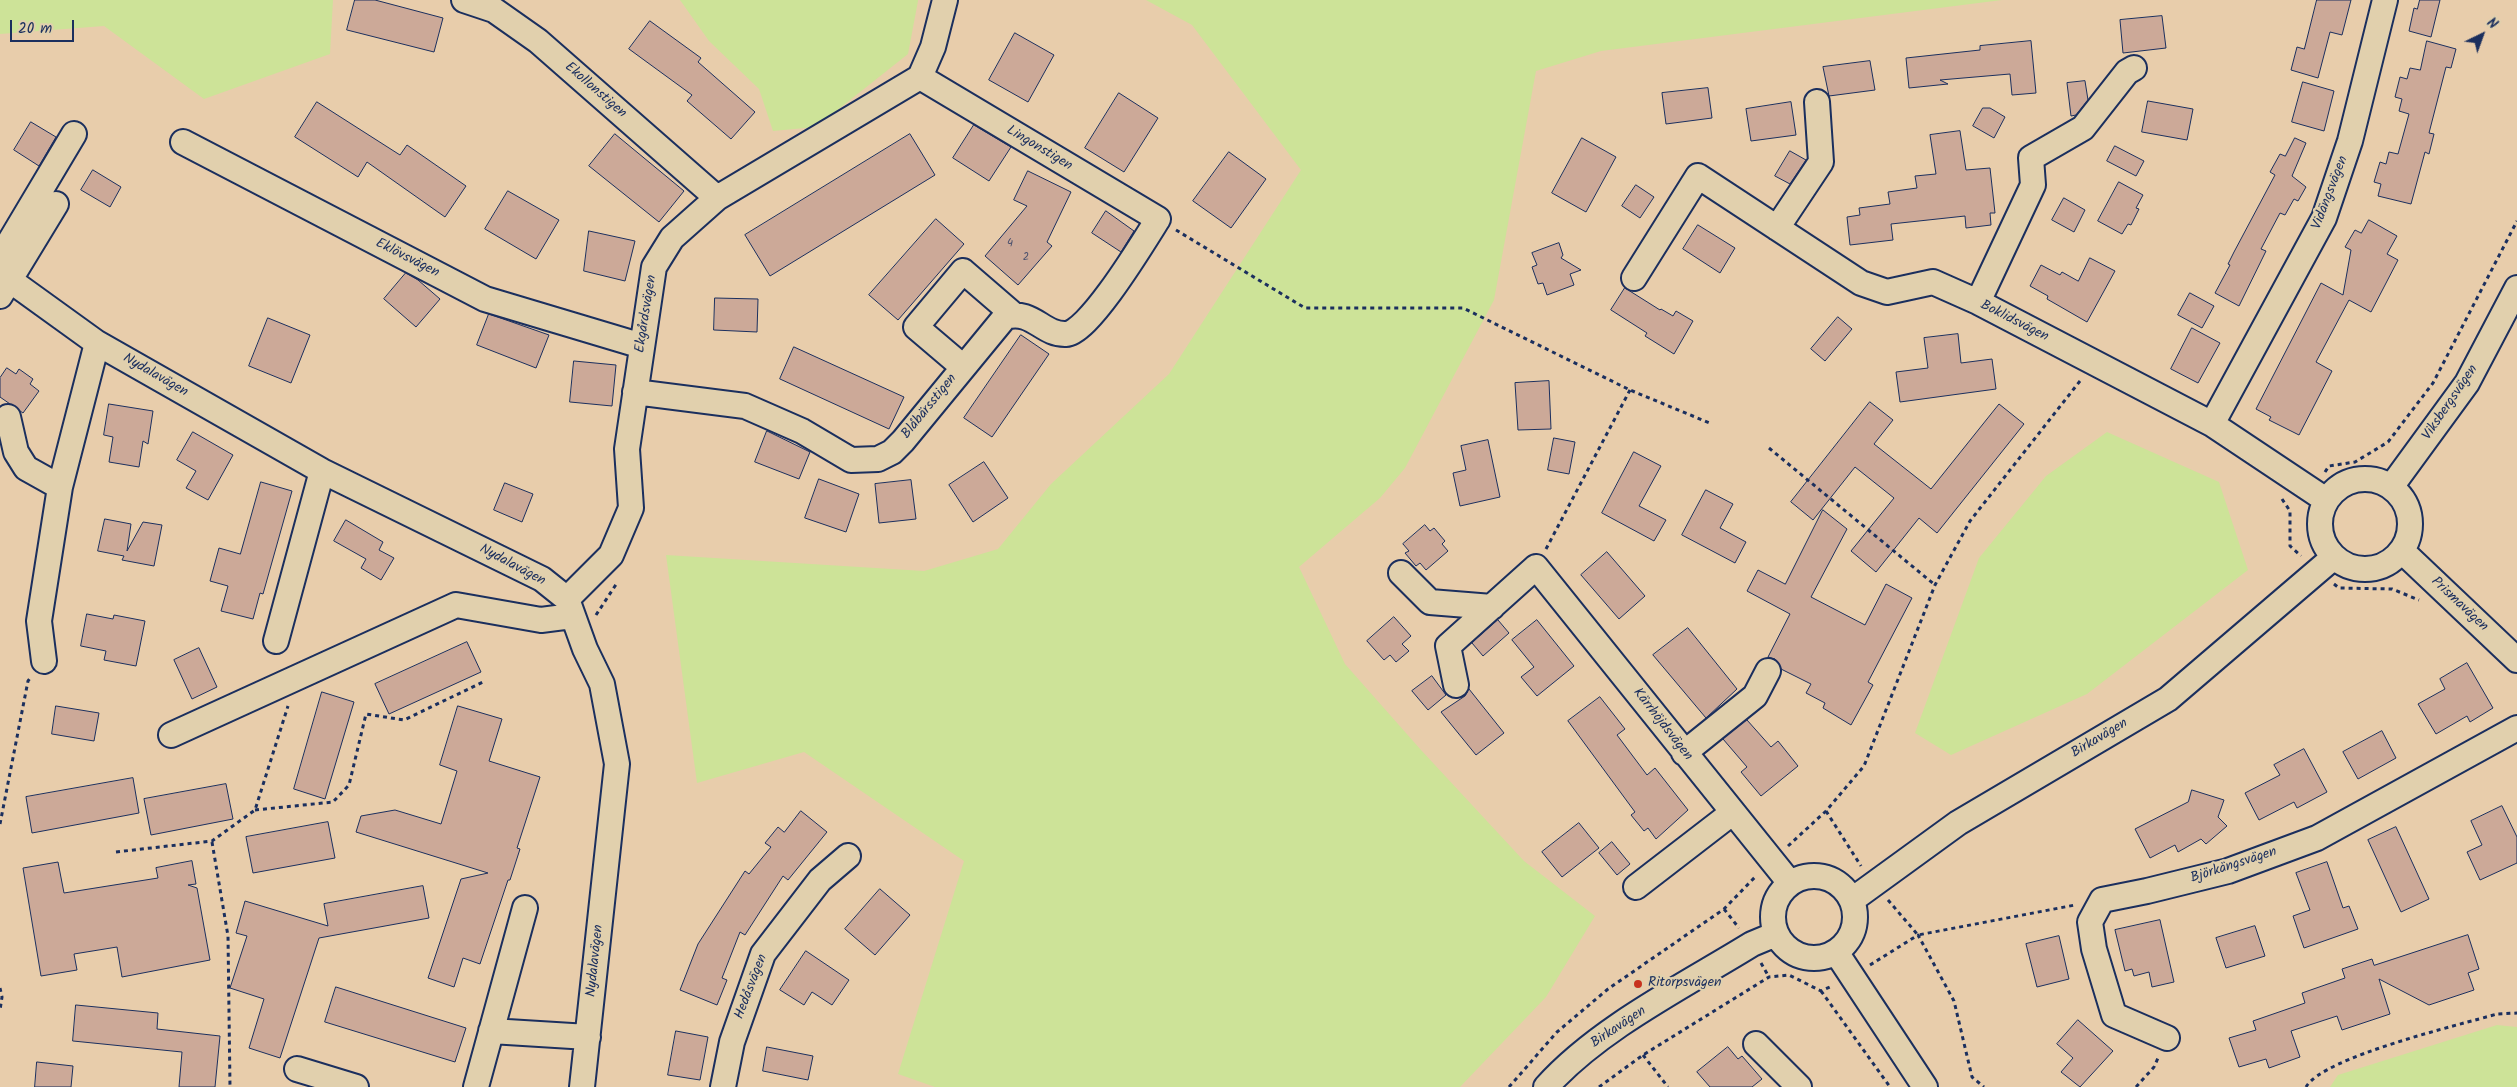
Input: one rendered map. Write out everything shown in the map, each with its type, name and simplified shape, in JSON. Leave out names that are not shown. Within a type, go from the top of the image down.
[{"type":"street","name":"Ekollonstigen","points":[[464,0],[494,10],[538,41],[717,198]]},
{"type":"street","points":[[920,77],[933,47],[945,0]]},
{"type":"street","name":"Vidängsvägen","points":[[2212,424],[2324,218],[2350,142],[2385,0]]},
{"type":"street","points":[[1978,302],[2033,185],[2031,158],[2083,128],[2127,72],[2134,68]]},
{"type":"street","name":"Ekgårdsvägen","points":[[569,608],[611,555],[631,508],[627,448],[642,346],[654,268],[672,238],[717,198],[920,77]]},
{"type":"street","name":"Lingonstigen","points":[[920,77],[1158,220]]},
{"type":"street","points":[[1777,228],[1821,162],[1817,102]]},
{"type":"street","points":[[0,258],[74,134]]},
{"type":"street","name":"Eklövsvägen","points":[[183,142],[486,299],[642,346]]},
{"type":"street","name":"Boklidsvägen","points":[[1634,278],[1698,176],[1861,283],[1886,292],[1933,282],[1978,302],[2212,424],[2319,495]]},
{"type":"street","points":[[3,283],[56,204]]},
{"type":"street","points":[[963,367],[916,327],[963,271],[1014,315],[1027,316],[1056,332],[1066,334],[1077,331],[1104,300],[1158,220]]},
{"type":"street","name":"Nydalavägen","points":[[3,283],[97,343],[322,471],[542,579],[569,608],[585,649],[602,684],[616,764],[582,1087]]},
{"type":"street","name":"Viksbergsvägen","points":[[2391,487],[2468,384],[2517,288]]},
{"type":"street","name":"Blåbärsstigen","points":[[636,392],[745,406],[802,432],[851,460],[865,461],[878,459],[898,446],[999,323],[1005,317],[1014,315]]},
{"type":"street","points":[[44,661],[39,621],[60,487],[97,343]]},
{"type":"street","points":[[8,417],[16,452],[26,468],[60,487]]},
{"type":"street","points":[[276,641],[322,471]]},
{"type":"street","points":[[2372,479],[2391,487],[2400,496],[2410,516],[2408,540],[2402,551],[2389,562],[2372,569],[2326,565],[2320,530],[2319,495],[2356,480],[2372,479]]},
{"type":"street","name":"Prismavägen","points":[[2402,551],[2517,660]]},
{"type":"street","name":"Birkavägen","points":[[1852,900],[1958,823],[2168,699],[2326,565]]},
{"type":"street","points":[[1456,685],[1448,646],[1536,567]]},
{"type":"street","name":"Kärrhöjdsvägen","points":[[1536,567],[1770,861],[1790,883]]},
{"type":"street","points":[[1401,573],[1430,602],[1492,607]]},
{"type":"street","points":[[172,735],[456,605],[541,620],[569,608]]},
{"type":"street","points":[[1684,753],[1755,696],[1768,671]]},
{"type":"street","name":"Björkängsvägen","points":[[2102,900],[2146,892],[2228,871],[2317,838],[2517,728]]},
{"type":"street","points":[[1636,887],[1732,813]]},
{"type":"street","name":"Hedåsvägen","points":[[724,1087],[732,1042],[763,954],[820,880],[848,856]]},
{"type":"street","points":[[1805,876],[1820,876],[1838,883],[1852,900],[1855,919],[1853,929],[1849,938],[1836,952],[1820,957],[1802,956],[1786,947],[1776,934],[1773,910],[1778,895],[1790,883],[1805,876]]},
{"type":"street","points":[[2102,900],[2090,922],[2094,949],[2114,1015],[2167,1038]]},
{"type":"street","points":[[476,1087],[525,908]]},
{"type":"street","name":"Birkavägen","points":[[1546,1087],[1560,1072],[1609,1032],[1752,944],[1776,934]]},
{"type":"street","points":[[1836,952],[1925,1087]]},
{"type":"street","points":[[491,1032],[588,1037]]},
{"type":"street","points":[[1756,1044],[1799,1087]]},
{"type":"street","points":[[296,1069],[356,1087]]},
{"type":"path","points":[[1158,220],[1305,308],[1462,308],[1630,390],[1712,424]]},
{"type":"path","points":[[2426,602],[2392,589],[2339,588],[2326,565],[2290,546],[2290,511],[2319,495],[2329,466],[2356,462],[2388,442],[2428,390],[2517,221]]},
{"type":"path","points":[[1509,1087],[1556,1032],[1608,988],[1724,910],[1770,861],[1826,811],[1864,766],[1935,585],[1970,521],[2086,374]]},
{"type":"path","points":[[1536,567],[1630,390]]},
{"type":"path","points":[[1769,448],[1935,585]]},
{"type":"path","points":[[585,649],[592,622],[622,575]]},
{"type":"path","points":[[0,824],[28,681],[44,661]]},
{"type":"path","points":[[255,810],[297,678]]},
{"type":"path","points":[[116,852],[212,841],[255,810],[333,802],[348,785],[366,714],[404,720],[483,682]]},
{"type":"path","points":[[1826,811],[1874,884],[1918,936],[1954,1001],[1972,1078],[1984,1087]]},
{"type":"path","points":[[212,841],[228,936],[230,1087]]},
{"type":"path","points":[[1821,991],[1852,977],[1918,936],[2102,900]]},
{"type":"path","points":[[1599,1087],[1643,1055],[1770,977],[1789,975],[1821,991],[1890,1087]]},
{"type":"path","points":[[0,988],[2,997],[0,1010]]},
{"type":"path","points":[[2306,1087],[2310,1081],[2340,1063],[2497,1014],[2517,1013]]},
{"type":"path","points":[[2136,1087],[2154,1067],[2167,1038]]},
{"type":"path","points":[[1643,1055],[1668,1087]]},
{"type":"green space","points":[[0,0],[333,0],[330,54],[204,99],[104,26],[0,34]]},
{"type":"green space","points":[[680,0],[918,1],[908,54],[816,127],[773,131],[759,89],[709,41]]},
{"type":"green space","points":[[1146,0],[2002,0],[1601,51],[1536,71],[1494,300],[1405,468],[1380,498],[1299,567],[1345,664],[1421,750],[1524,861],[1595,916],[1546,997],[1460,1087],[935,1087],[898,1074],[964,861],[804,752],[697,783],[666,555],[924,571],[998,549],[1051,484],[1169,374],[1301,170],[1192,25]]},
{"type":"green space","points":[[2107,432],[2219,482],[2248,570],[2087,694],[1951,755],[1915,733],[1979,558],[2046,476]]},
{"type":"green space","points":[[2497,1025],[2517,1027],[2517,1087],[2330,1087],[2338,1075]]},
{"type":"building","points":[[355,0],[375,0],[443,18],[434,52],[347,30]]},
{"type":"building","points":[[2317,0],[2351,0],[2342,35],[2330,32],[2318,78],[2291,70],[2297,47],[2304,49]]},
{"type":"building","points":[[2420,0],[2440,0],[2431,37],[2409,31],[2414,8],[2417,9]]},
{"type":"building","points":[[2162,16],[2166,48],[2123,53],[2120,20]]},
{"type":"building","points":[[650,21],[701,58],[698,62],[755,112],[731,139],[687,101],[692,95],[629,49]]},
{"type":"building","points":[[1015,33],[1054,55],[1028,102],[989,80]]},
{"type":"building","points":[[2031,41],[2036,93],[2012,95],[2010,74],[1940,80],[1948,84],[1909,88],[1906,58],[1980,50],[1980,46]]},
{"type":"building","points":[[2427,41],[2456,49],[2451,68],[2446,67],[2429,133],[2434,134],[2429,154],[2425,152],[2411,204],[2378,196],[2381,184],[2374,182],[2380,162],[2386,164],[2389,152],[2398,154],[2409,114],[2399,111],[2402,99],[2395,97],[2400,77],[2407,79],[2410,68],[2420,70]]},
{"type":"building","points":[[1870,61],[1875,90],[1829,96],[1823,67]]},
{"type":"building","points":[[2085,81],[2088,100],[2076,115],[2071,116],[2067,83]]},
{"type":"building","points":[[2303,82],[2334,91],[2324,131],[2292,122]]},
{"type":"building","points":[[1708,88],[1712,118],[1666,124],[1662,93]]},
{"type":"building","points":[[1119,93],[1158,118],[1124,172],[1085,148]]},
{"type":"building","points":[[2148,101],[2193,109],[2187,140],[2142,132]]},
{"type":"building","points":[[317,102],[400,155],[407,145],[466,186],[445,217],[367,162],[358,177],[295,137]]},
{"type":"building","points":[[1791,102],[1796,135],[1751,141],[1746,109]]},
{"type":"building","points":[[1983,108],[1990,108],[2005,117],[1994,138],[1973,126]]},
{"type":"building","points":[[31,122],[56,137],[39,166],[14,150]]},
{"type":"building","points":[[974,125],[1011,147],[989,181],[953,158]]},
{"type":"building","points":[[1960,131],[1966,170],[1990,168],[1995,213],[1990,213],[1991,225],[1966,228],[1965,216],[1891,224],[1893,240],[1850,245],[1847,217],[1860,215],[1859,208],[1890,204],[1888,192],[1917,188],[1915,176],[1936,174],[1930,135]]},
{"type":"building","points":[[615,134],[684,191],[659,222],[589,166]]},
{"type":"building","points":[[910,134],[935,175],[770,276],[745,235]]},
{"type":"building","points":[[1582,138],[1616,157],[1586,212],[1552,193]]},
{"type":"building","points":[[2295,138],[2306,143],[2292,176],[2306,187],[2298,201],[2294,199],[2285,215],[2280,213],[2261,249],[2266,251],[2239,306],[2215,293],[2230,265],[2228,264],[2234,252],[2275,175],[2270,172],[2280,154],[2285,156]]},
{"type":"building","points":[[2115,146],[2144,161],[2136,176],[2107,161]]},
{"type":"building","points":[[1790,151],[1806,160],[1790,184],[1775,176]]},
{"type":"building","points":[[1229,152],[1266,179],[1231,228],[1193,201]]},
{"type":"building","points":[[93,170],[121,187],[110,207],[81,190]]},
{"type":"building","points":[[1028,171],[1071,192],[1047,242],[1052,246],[1018,285],[985,256],[1027,206],[1014,200]]},
{"type":"building","points":[[2119,182],[2143,195],[2136,208],[2139,209],[2131,225],[2128,224],[2122,234],[2098,221]]},
{"type":"building","points":[[1636,185],[1654,197],[1640,218],[1622,206]]},
{"type":"building","points":[[508,191],[559,220],[536,259],[485,229]]},
{"type":"building","points":[[2064,198],[2085,210],[2074,232],[2052,220]]},
{"type":"building","points":[[1106,211],[1134,231],[1121,252],[1092,233]]},
{"type":"building","points":[[936,219],[964,244],[898,320],[869,295]]},
{"type":"building","points":[[2369,220],[2397,236],[2387,254],[2398,260],[2371,312],[2349,300],[2316,362],[2332,371],[2299,435],[2269,420],[2271,417],[2256,409],[2321,283],[2343,295],[2351,250],[2345,247],[2355,230],[2361,233]]},
{"type":"building","points":[[1698,225],[1735,248],[1720,273],[1683,249]]},
{"type":"building","points":[[589,231],[635,241],[625,281],[584,271]]},
{"type":"building","points":[[1559,243],[1563,255],[1561,258],[1581,270],[1570,274],[1574,285],[1547,295],[1543,283],[1538,284],[1532,267],[1537,265],[1532,253]]},
{"type":"building","points":[[2090,258],[2115,271],[2087,322],[2047,299],[2048,296],[2030,286],[2041,265],[2060,275],[2062,272],[2078,281]]},
{"type":"building","points":[[406,273],[418,280],[440,299],[416,327],[384,299]]},
{"type":"building","points":[[1625,288],[1660,310],[1673,316],[1676,311],[1693,321],[1674,354],[1645,336],[1647,333],[1611,310]]},
{"type":"building","points":[[2190,293],[2214,306],[2202,328],[2178,315]]},
{"type":"building","points":[[715,298],[758,299],[757,332],[714,330]]},
{"type":"building","points":[[489,314],[549,335],[536,368],[477,345]]},
{"type":"building","points":[[1838,317],[1852,329],[1825,361],[1811,349]]},
{"type":"building","points":[[268,318],[310,335],[291,383],[249,366]]},
{"type":"building","points":[[2192,328],[2220,343],[2198,383],[2171,369]]},
{"type":"building","points":[[1958,334],[1961,363],[1992,359],[1996,389],[1900,402],[1896,372],[1928,368],[1924,338]]},
{"type":"building","points":[[1021,335],[1049,354],[992,437],[964,418]]},
{"type":"building","points":[[794,347],[904,397],[889,429],[780,379]]},
{"type":"building","points":[[574,361],[616,365],[612,406],[570,402]]},
{"type":"building","points":[[7,368],[16,374],[19,369],[33,379],[30,384],[39,391],[23,413],[0,397],[0,378]]},
{"type":"building","points":[[1549,381],[1551,429],[1518,430],[1515,383]]},
{"type":"building","points":[[1870,402],[1893,420],[1874,444],[1931,489],[1999,404],[2024,424],[1937,533],[1919,518],[1876,572],[1851,551],[1894,498],[1855,467],[1813,520],[1791,502]]},
{"type":"building","points":[[109,404],[153,411],[148,444],[143,441],[139,467],[109,462],[113,437],[104,435]]},
{"type":"building","points":[[767,431],[810,452],[799,479],[755,462]]},
{"type":"building","points":[[193,432],[233,455],[208,500],[186,488],[196,471],[177,460]]},
{"type":"building","points":[[1554,438],[1575,442],[1569,474],[1548,470]]},
{"type":"building","points":[[1488,440],[1500,497],[1460,506],[1453,473],[1466,470],[1461,446]]},
{"type":"building","points":[[1634,452],[1661,466],[1639,506],[1666,520],[1654,541],[1602,513]]},
{"type":"building","points":[[984,462],[1008,498],[973,522],[949,485]]},
{"type":"building","points":[[819,479],[859,494],[846,532],[805,518]]},
{"type":"building","points":[[911,480],[916,519],[879,523],[875,484]]},
{"type":"building","points":[[261,482],[292,491],[263,594],[260,593],[253,619],[221,611],[228,586],[210,581],[219,548],[240,554]]},
{"type":"building","points":[[505,483],[533,494],[522,522],[494,510]]},
{"type":"building","points":[[1706,490],[1733,504],[1720,528],[1746,542],[1735,563],[1682,535]]},
{"type":"building","points":[[1823,510],[1847,529],[1811,597],[1865,625],[1886,584],[1912,598],[1868,682],[1873,685],[1851,725],[1823,708],[1825,703],[1806,693],[1811,684],[1781,669],[1775,659],[1768,657],[1790,614],[1747,591],[1758,570],[1785,584]]},
{"type":"building","points":[[105,519],[131,524],[127,551],[143,522],[162,525],[154,566],[122,560],[124,556],[98,551]]},
{"type":"building","points":[[346,520],[383,542],[379,550],[394,558],[381,580],[361,568],[366,559],[334,541]]},
{"type":"building","points":[[1425,525],[1430,531],[1434,528],[1445,541],[1442,544],[1448,551],[1426,570],[1420,563],[1416,566],[1405,553],[1409,551],[1403,544]]},
{"type":"building","points":[[1607,552],[1645,596],[1619,619],[1581,575]]},
{"type":"building","points":[[87,614],[113,619],[114,615],[145,621],[136,666],[104,660],[106,651],[81,646]]},
{"type":"building","points":[[1394,617],[1411,636],[1402,644],[1409,651],[1396,662],[1390,655],[1384,660],[1367,641]]},
{"type":"building","points":[[1498,620],[1509,633],[1483,656],[1472,643]]},
{"type":"building","points":[[1537,620],[1574,666],[1537,696],[1521,677],[1534,667],[1512,640]]},
{"type":"building","points":[[1688,628],[1737,689],[1706,718],[1653,655]]},
{"type":"building","points":[[467,642],[481,672],[389,714],[375,684]]},
{"type":"building","points":[[199,648],[217,687],[192,699],[174,660]]},
{"type":"building","points":[[2467,663],[2493,708],[2470,722],[2467,716],[2436,734],[2418,704],[2445,689],[2440,679]]},
{"type":"building","points":[[1432,676],[1446,695],[1428,710],[1412,691]]},
{"type":"building","points":[[1469,689],[1504,733],[1476,755],[1441,712],[1465,696]]},
{"type":"building","points":[[322,692],[354,702],[325,799],[294,789]]},
{"type":"building","points":[[1600,697],[1625,729],[1617,735],[1647,775],[1655,768],[1688,810],[1656,839],[1648,828],[1644,831],[1631,815],[1635,812],[1568,721]]},
{"type":"building","points":[[56,706],[99,713],[94,741],[52,734]]},
{"type":"building","points":[[458,706],[502,719],[489,761],[540,777],[517,848],[520,849],[480,964],[463,958],[454,987],[428,978],[461,879],[488,873],[356,832],[361,816],[395,810],[441,824],[457,771],[440,765]]},
{"type":"building","points":[[1747,720],[1771,747],[1778,741],[1798,766],[1761,796],[1741,772],[1747,767],[1723,739]]},
{"type":"building","points":[[2382,731],[2396,758],[2358,779],[2343,752]]},
{"type":"building","points":[[2304,749],[2327,792],[2297,808],[2294,802],[2259,820],[2245,793],[2280,775],[2274,765]]},
{"type":"building","points":[[133,778],[139,813],[32,833],[26,797]]},
{"type":"building","points":[[226,784],[233,819],[151,835],[144,799]]},
{"type":"building","points":[[2192,790],[2224,800],[2218,817],[2227,826],[2206,844],[2201,839],[2178,852],[2175,845],[2150,858],[2135,829],[2188,802]]},
{"type":"building","points":[[2502,806],[2517,837],[2517,863],[2480,880],[2467,852],[2482,845],[2471,821]]},
{"type":"building","points":[[801,811],[827,832],[788,880],[783,876],[745,935],[740,932],[722,978],[727,980],[717,1005],[680,990],[698,944],[745,871],[749,874],[771,847],[765,843],[778,827],[784,832]]},
{"type":"building","points":[[328,822],[335,858],[253,873],[246,837]]},
{"type":"building","points":[[1579,823],[1599,848],[1562,877],[1542,852]]},
{"type":"building","points":[[2396,827],[2429,899],[2401,912],[2368,840]]},
{"type":"building","points":[[1612,842],[1630,864],[1617,875],[1599,853]]},
{"type":"building","points":[[192,861],[196,884],[188,885],[197,888],[210,960],[122,977],[117,947],[74,954],[77,970],[41,976],[23,868],[58,862],[64,893],[158,878],[156,868]]},
{"type":"building","points":[[2327,862],[2343,908],[2349,906],[2358,929],[2304,948],[2293,916],[2310,910],[2296,873]]},
{"type":"building","points":[[423,886],[429,918],[319,938],[280,1058],[249,1048],[264,999],[230,988],[247,936],[236,933],[245,901],[328,926],[324,904]]},
{"type":"building","points":[[880,889],[910,915],[875,955],[845,929]]},
{"type":"building","points":[[2160,920],[2174,982],[2152,987],[2149,972],[2134,976],[2132,969],[2125,971],[2115,930]]},
{"type":"building","points":[[2255,926],[2265,956],[2226,968],[2216,938]]},
{"type":"building","points":[[2468,935],[2479,969],[2468,973],[2474,990],[2429,1005],[2379,979],[2390,1014],[2342,1030],[2337,1016],[2291,1031],[2300,1057],[2269,1068],[2266,1059],[2239,1067],[2229,1038],[2256,1030],[2253,1021],[2305,1003],[2302,993],[2345,978],[2342,969],[2372,959],[2374,965]]},
{"type":"building","points":[[2059,936],[2069,979],[2037,987],[2026,944]]},
{"type":"building","points":[[806,951],[849,980],[832,1005],[812,992],[804,1005],[780,990]]},
{"type":"building","points":[[336,987],[466,1028],[455,1062],[325,1022]]},
{"type":"building","points":[[76,1005],[158,1013],[157,1029],[220,1036],[215,1087],[179,1087],[182,1052],[73,1041]]},
{"type":"building","points":[[2078,1020],[2113,1051],[2080,1087],[2061,1072],[2073,1058],[2057,1044]]},
{"type":"building","points":[[676,1031],[708,1037],[700,1080],[668,1075]]},
{"type":"building","points":[[767,1047],[813,1056],[808,1080],[763,1071]]},
{"type":"building","points":[[1728,1047],[1738,1059],[1742,1056],[1762,1079],[1752,1087],[1710,1087],[1697,1072]]},
{"type":"building","points":[[37,1062],[73,1066],[71,1087],[35,1087]]},
{"type":"place","name":"Ritorpsvägen","points":[[1638,984]]}]
